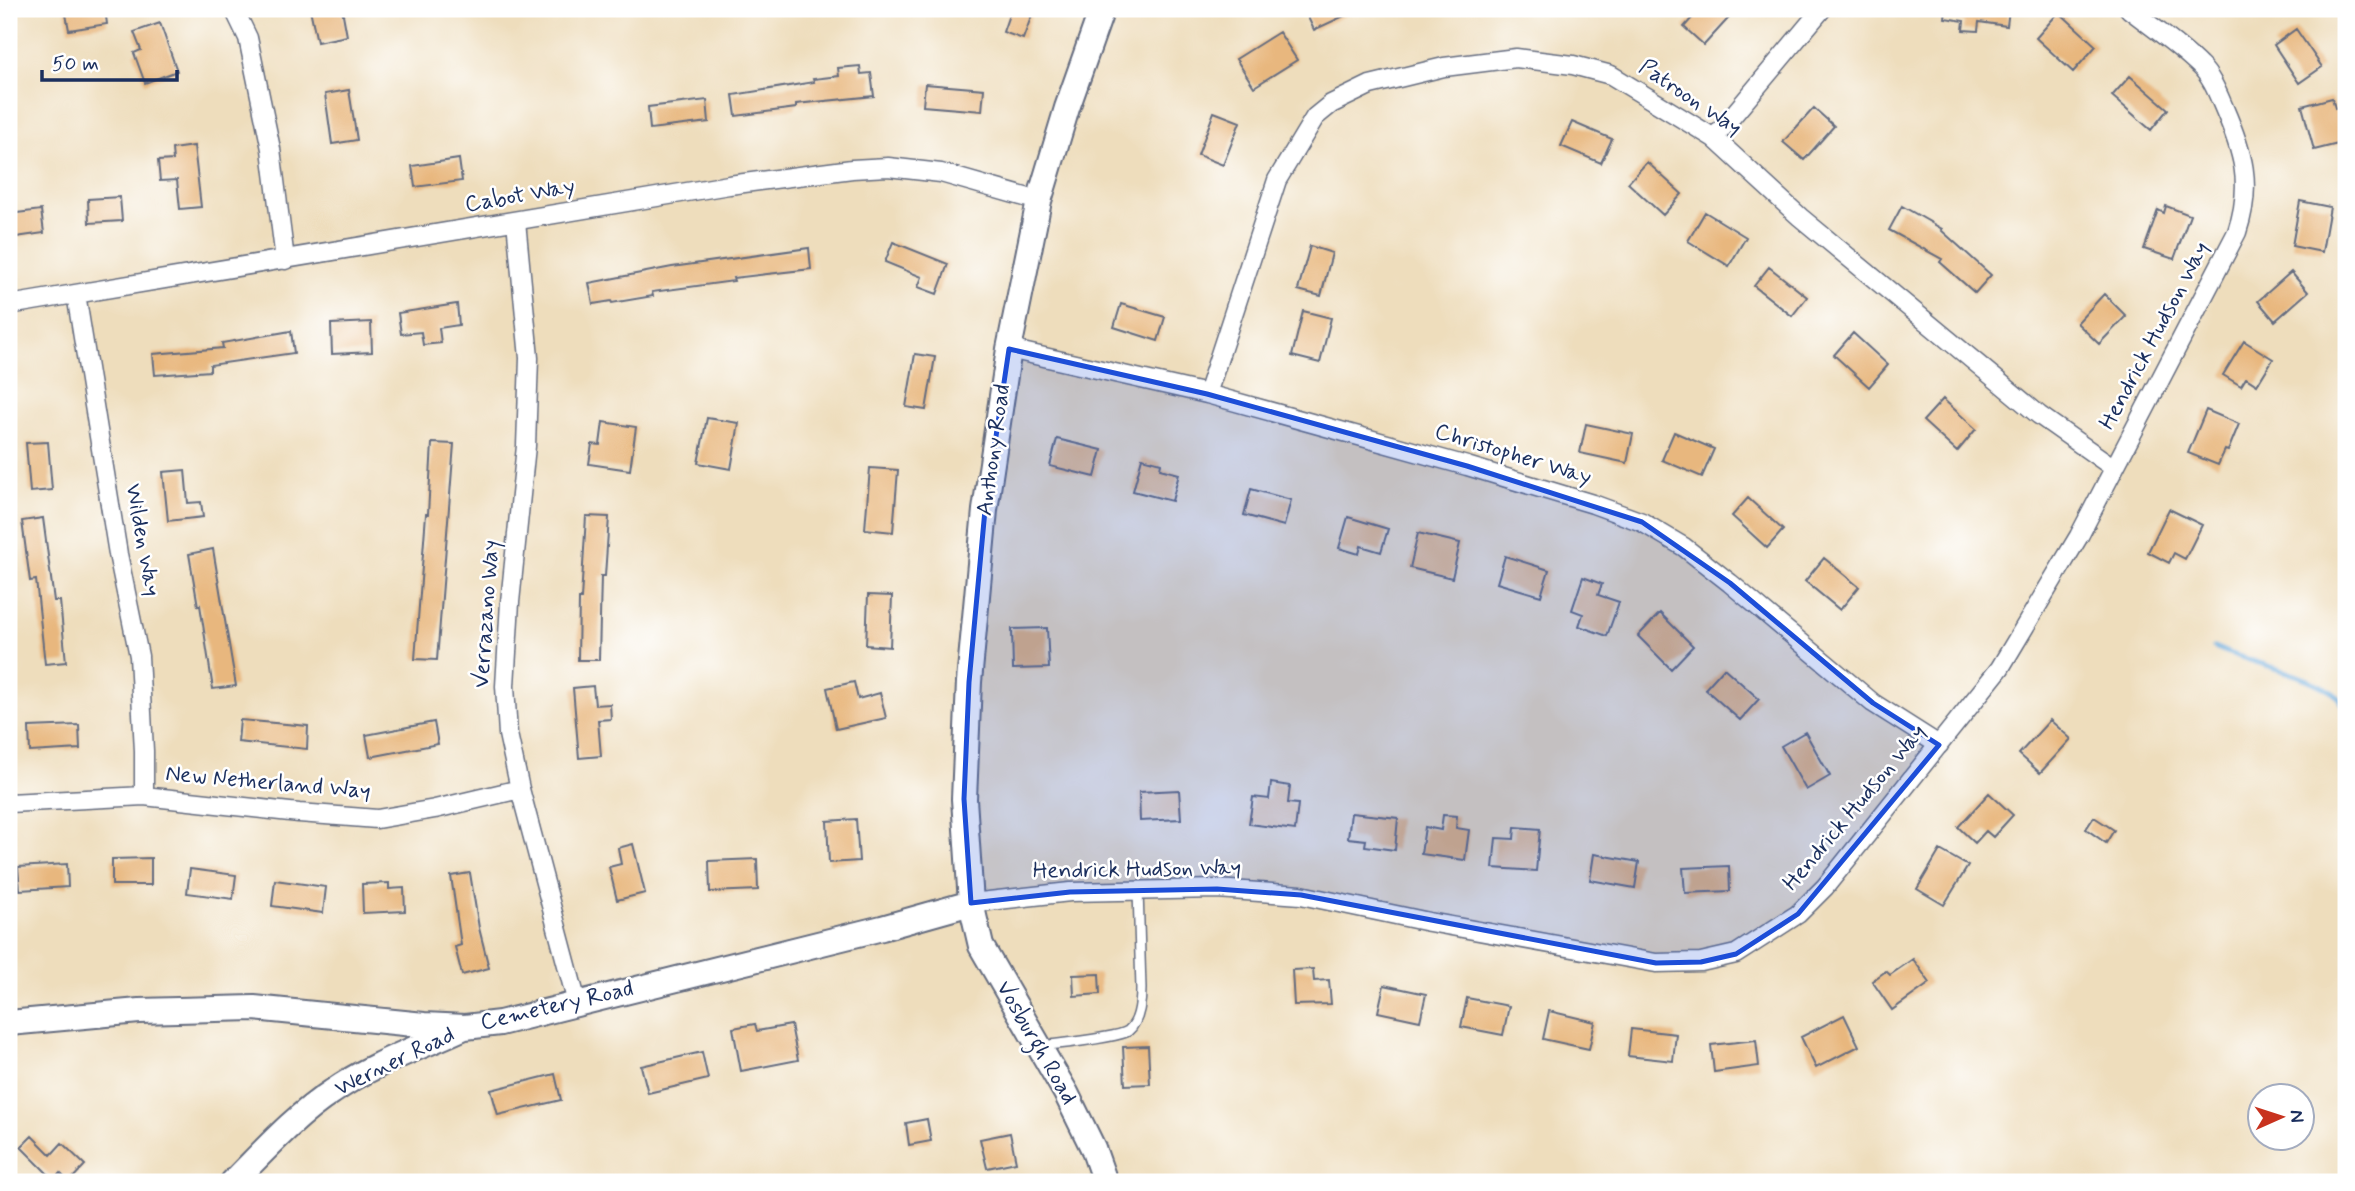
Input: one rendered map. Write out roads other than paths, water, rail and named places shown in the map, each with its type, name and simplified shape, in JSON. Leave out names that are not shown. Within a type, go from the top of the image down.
[{"type":"street","points":[[234,9],[248,38],[271,149],[285,260]]},
{"type":"street","name":"Anthony Road","points":[[971,903],[964,799],[969,682],[985,510],[1009,349],[1038,201],[1102,9]]},
{"type":"street","points":[[1714,138],[1822,9]]},
{"type":"street","name":"Hendrick Hudson Way","points":[[971,903],[1070,892],[1217,888],[1301,895],[1429,922],[1656,963],[1701,962],[1736,954],[1798,914],[1825,887],[2000,667],[2079,536],[2237,232],[2244,210],[2245,183],[2239,144],[2217,93],[2202,67],[2129,9]]},
{"type":"street","name":"Patroon Way","points":[[1207,394],[1277,180],[1315,117],[1331,104],[1370,85],[1444,67],[1516,58],[1573,65],[1611,75],[1714,138],[1800,217],[2028,406],[2114,468]]},
{"type":"street","name":"Cabot Way","points":[[9,305],[729,185],[852,169],[888,167],[941,173],[1038,201]]},
{"type":"street","name":"Verrazano Way","points":[[516,221],[529,358],[526,446],[510,602],[505,686],[508,734],[577,1003]]},
{"type":"street","name":"Wilden Way","points":[[76,295],[118,554],[139,656],[144,796]]},
{"type":"street","name":"Christopher Way","points":[[1009,349],[1207,394],[1467,466],[1642,522],[1684,548],[1730,583],[1873,703],[1939,745]]},
{"type":"street","name":"New Netherland Way","points":[[9,803],[144,796],[376,819],[435,809],[520,789]]},
{"type":"street","name":"Cemetery Road","points":[[9,1023],[139,1011],[254,1008],[465,1027],[499,1023],[882,928],[971,903]]},
{"type":"street","name":"Vosburgh Road","points":[[971,903],[981,946],[1066,1093],[1093,1148],[1105,1182]]},
{"type":"street","name":"Werner Road","points":[[233,1182],[274,1140],[331,1092],[376,1066],[465,1027]]},
{"type":"lane","points":[[1039,1046],[1127,1032],[1134,1023],[1140,1005],[1141,989],[1138,890]]},
{"type":"waterway","points":[[2214,647],[2318,684],[2334,694],[2346,708]]}]
